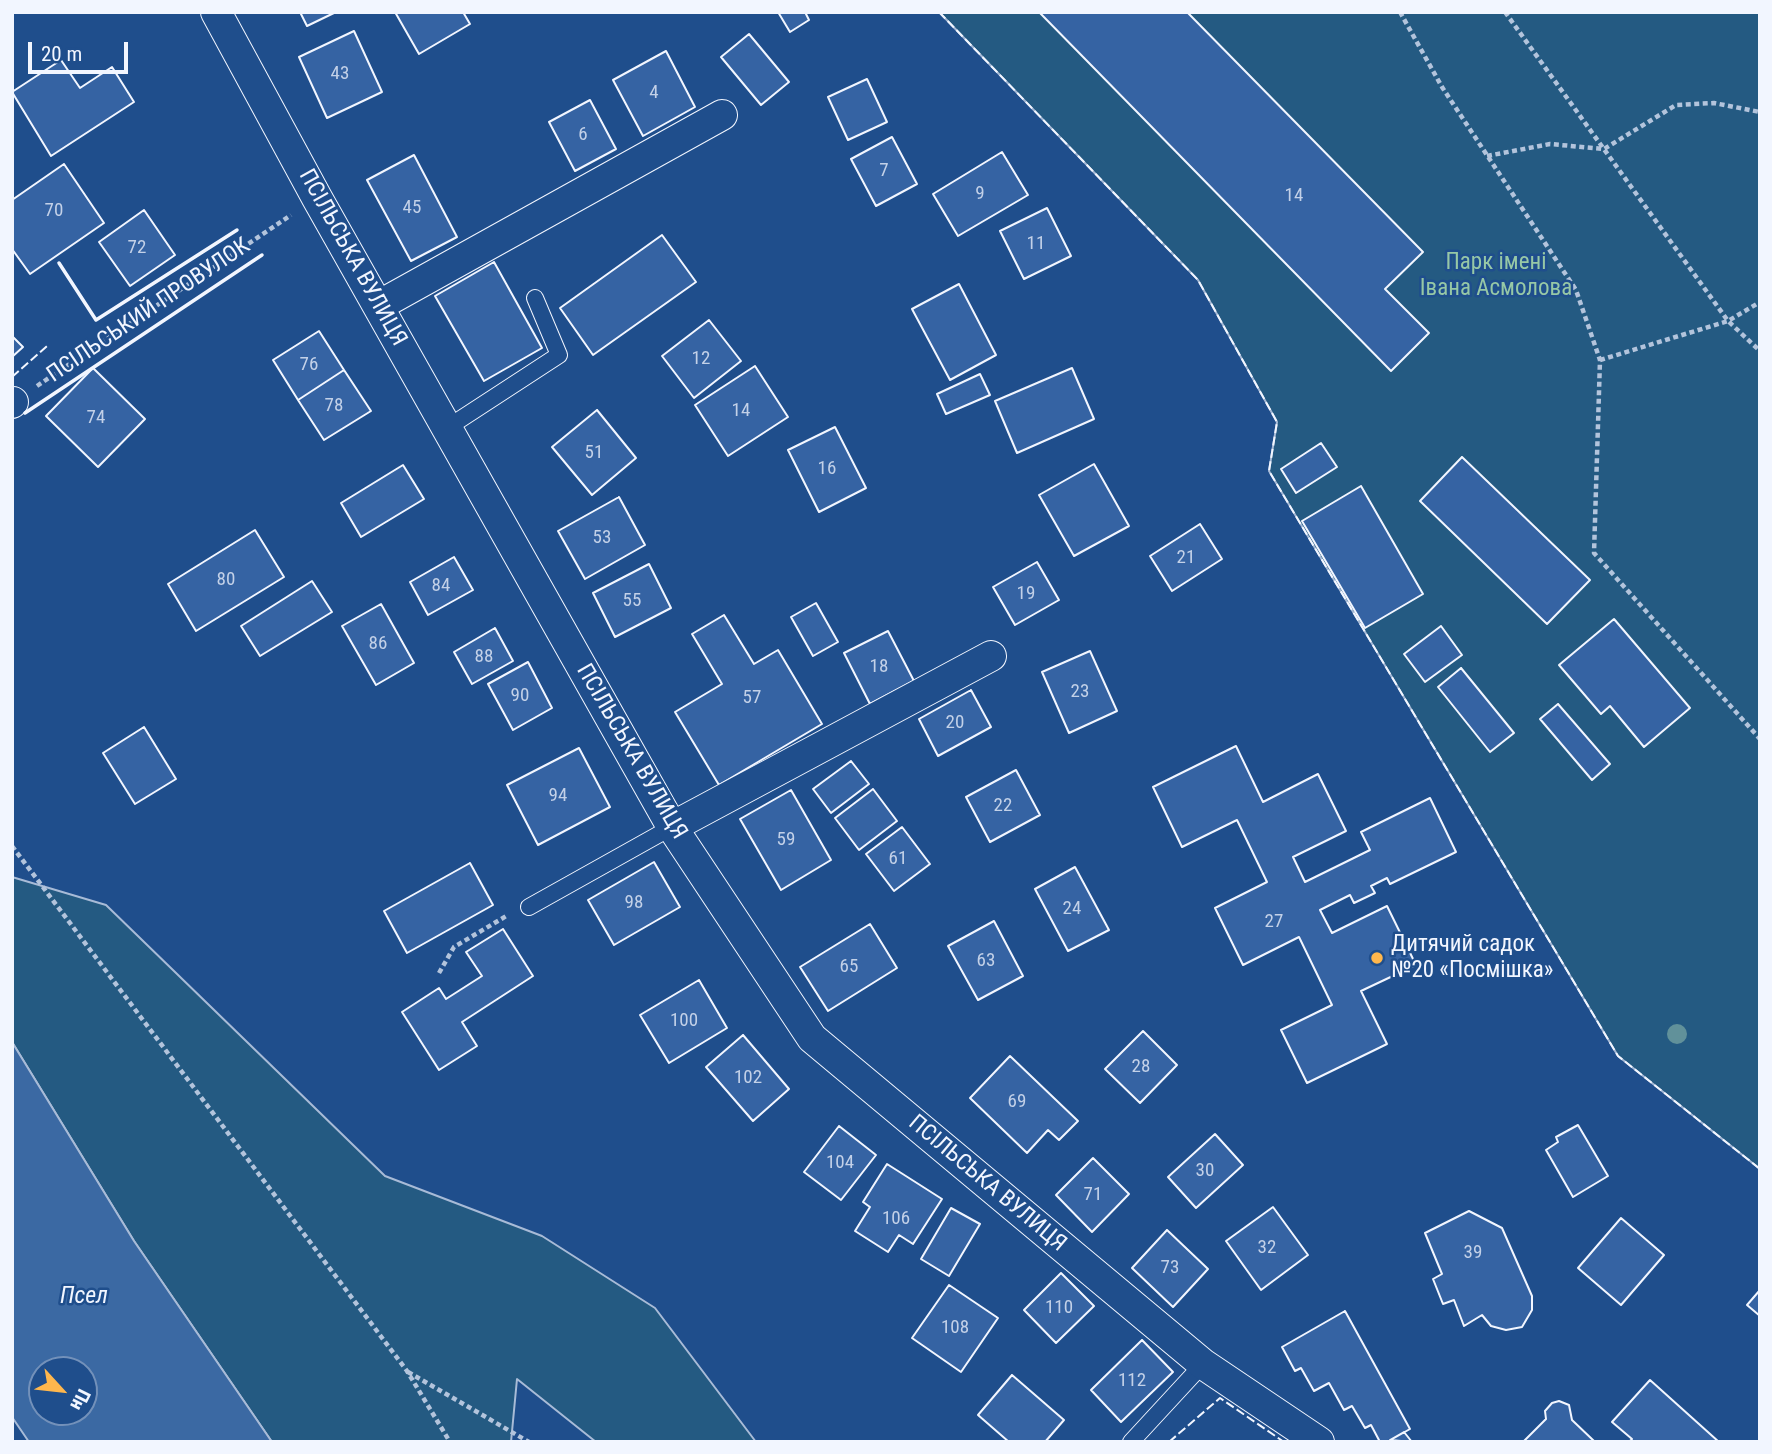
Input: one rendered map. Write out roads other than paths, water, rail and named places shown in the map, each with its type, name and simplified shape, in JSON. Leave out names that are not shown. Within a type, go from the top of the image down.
[{"type":"street","name":"ПСІЛЬСЬКА ВУЛИЦЯ","points":[[216,12],[672,827],[812,1038],[1203,1364],[1319,1442]]},
{"type":"street","points":[[379,306],[722,115]]},
{"type":"street","points":[[672,827],[991,656]]},
{"type":"lane","points":[[447,428],[559,355],[535,298]]},
{"type":"lane","points":[[528,907],[672,827]]},
{"type":"lane","points":[[1131,1442],[1203,1364]]},
{"type":"water","name":"Псел","points":[[12,1042],[134,1241],[272,1442],[29,1442],[12,1417]]},
{"type":"place","name":"Дитячий садок №20 «Посмішка»","points":[[1377,958]]},
{"type":"park label","name":"Парк імені Івана Асмолова","points":[[1496,276]]}]
